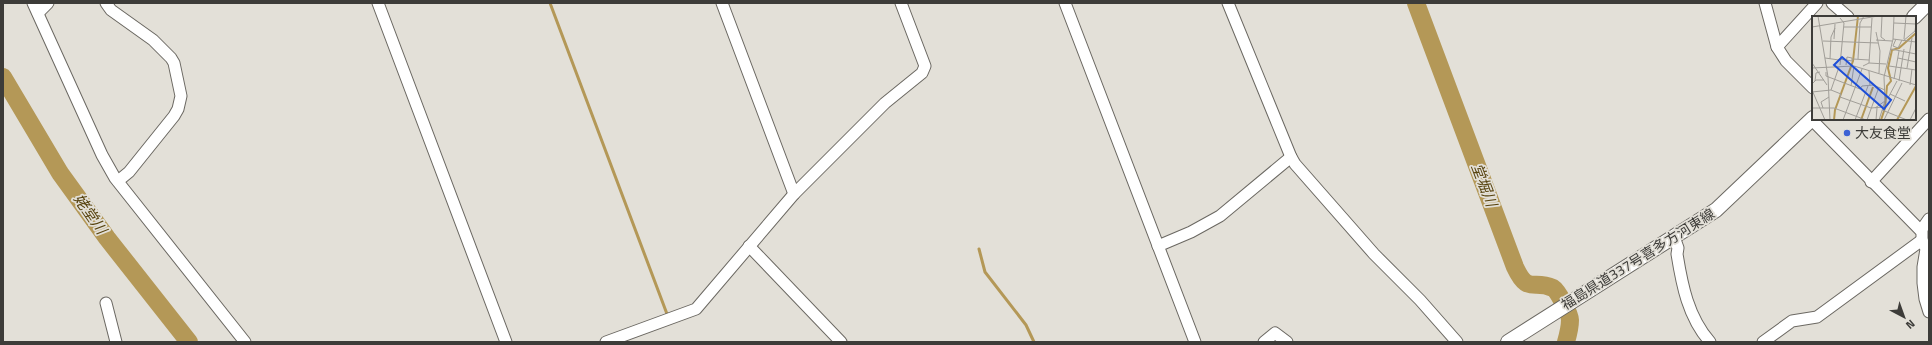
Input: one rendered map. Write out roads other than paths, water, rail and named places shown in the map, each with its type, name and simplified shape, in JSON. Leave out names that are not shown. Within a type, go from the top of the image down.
[{"type":"main road","points":[[1915,16],[1928,3]]},
{"type":"main road","name":"福島県道337号喜多方河東線","points":[[1508,342],[1716,210],[1812,119]]},
{"type":"street","points":[[48,3],[35,8],[102,155],[118,182],[245,342]]},
{"type":"street","points":[[106,3],[111,10],[153,40],[171,58],[174,63],[181,96],[178,109],[174,116],[129,172],[118,182]]},
{"type":"street","points":[[378,3],[506,342]]},
{"type":"street","points":[[722,3],[794,194]]},
{"type":"street","points":[[606,342],[696,309],[794,194],[885,103],[922,73],[925,66],[901,3]]},
{"type":"street","points":[[1065,3],[1195,342]]},
{"type":"street","points":[[1228,3],[1291,157],[1374,254],[1420,300],[1457,342]]},
{"type":"street","points":[[1766,3],[1777,47],[1786,61],[1812,87]]},
{"type":"street","points":[[1777,47],[1817,3]]},
{"type":"street","points":[[1832,3],[1847,16]]},
{"type":"street","points":[[1813,120],[1871,182],[1920,230],[1926,249],[1923,267],[1923,283],[1925,299],[1929,312]]},
{"type":"street","points":[[1871,182],[1929,120]]},
{"type":"street","points":[[1158,246],[1191,232],[1220,216],[1291,157]]},
{"type":"street","points":[[1763,342],[1792,321],[1817,317],[1922,234],[1929,219]]},
{"type":"street","points":[[1674,237],[1678,248],[1677,254],[1686,298],[1698,327],[1710,342]]},
{"type":"street","points":[[749,246],[841,342]]},
{"type":"street","points":[[106,303],[116,342]]},
{"type":"street","points":[[1264,342],[1275,333],[1287,342]]},
{"type":"waterway","points":[[550,3],[667,314]]},
{"type":"waterway","name":"堂堀川","points":[[1416,3],[1515,267],[1527,284],[1553,288],[1558,293],[1566,308],[1570,320],[1566,342]]},
{"type":"waterway","name":"姥堂川","points":[[3,77],[60,173],[107,238],[189,342]]},
{"type":"waterway","points":[[979,249],[985,272],[1026,325],[1034,342]]},
{"type":"place","name":"大友食堂","points":[[1847,133]]}]
